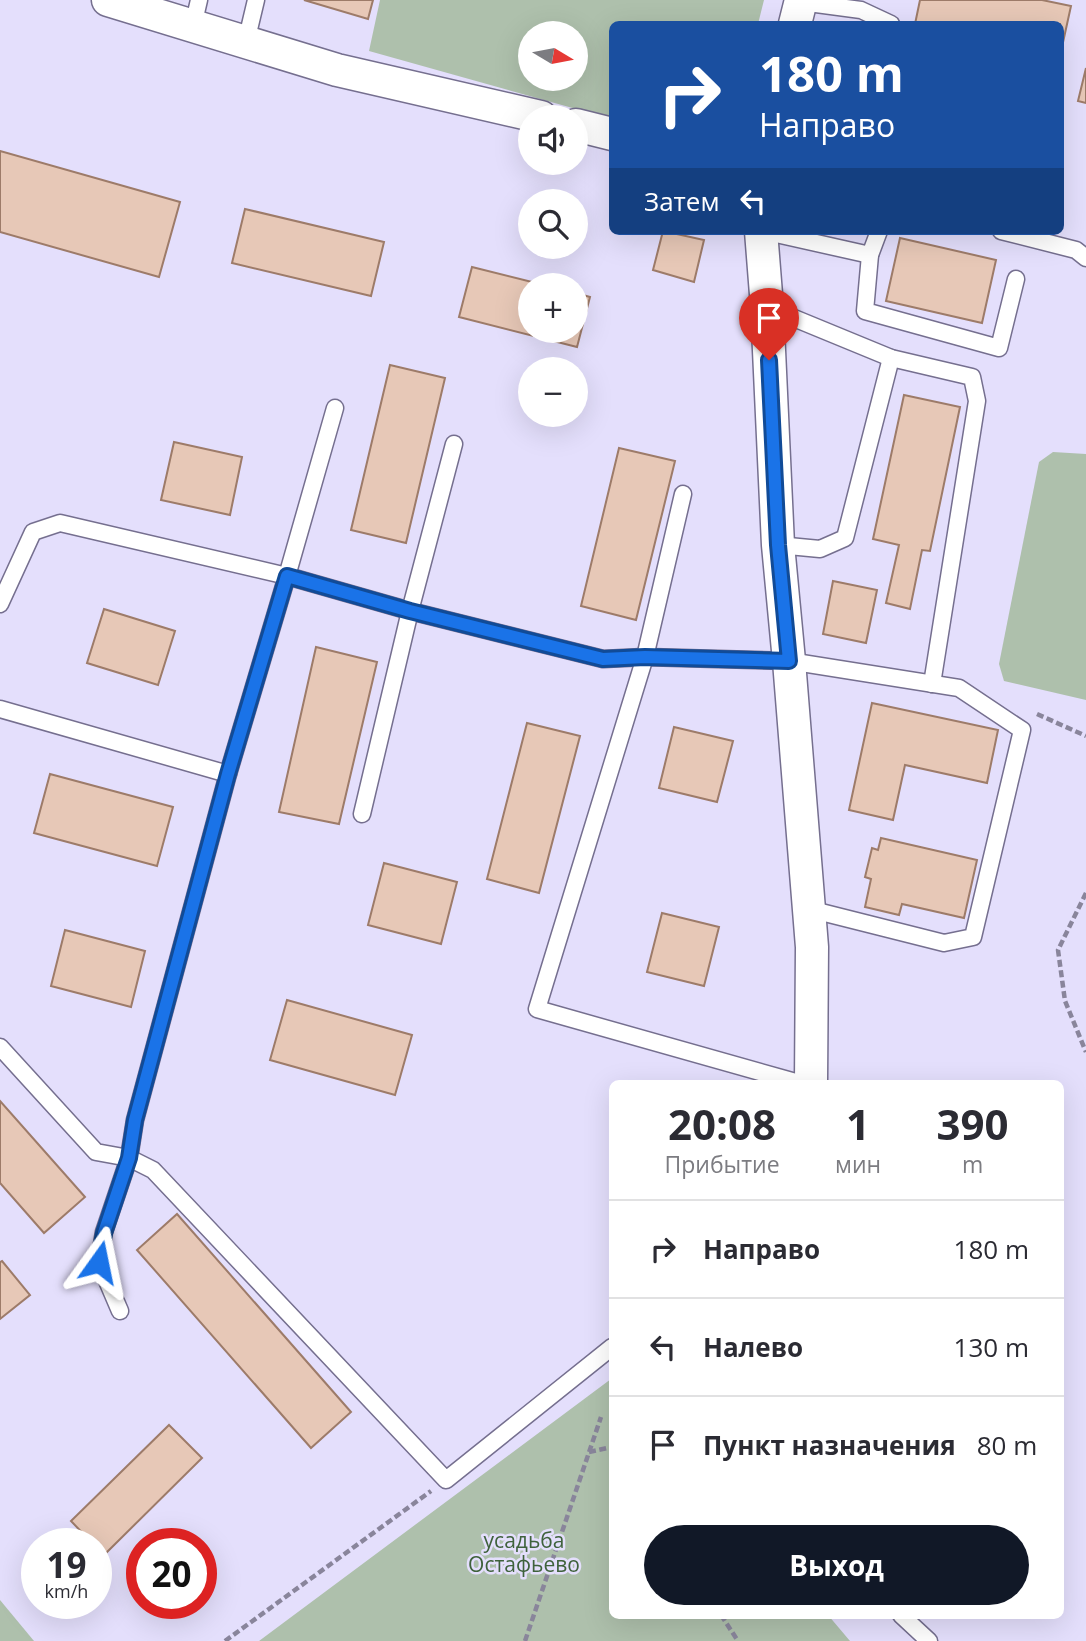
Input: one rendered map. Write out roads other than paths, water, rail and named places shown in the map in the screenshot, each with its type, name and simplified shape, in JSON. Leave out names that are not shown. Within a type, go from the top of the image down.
[{"type":"street","points":[[108,0],[196,13],[246,42],[337,70],[518,112]]},
{"type":"street","points":[[588,128],[609,133]]},
{"type":"street","points":[[762,235],[778,545],[812,947],[811,1080]]},
{"type":"lane","points":[[246,42],[256,0]]},
{"type":"lane","points":[[799,9],[861,9],[885,21]]},
{"type":"lane","points":[[780,235],[870,255]]},
{"type":"lane","points":[[878,235],[870,255],[865,311],[999,348],[1016,279]]},
{"type":"lane","points":[[1017,235],[1076,250],[1086,258]]},
{"type":"lane","points":[[767,307],[891,358],[972,377],[976,401],[932,684]]},
{"type":"lane","points":[[778,545],[820,549],[845,538],[891,358]]},
{"type":"lane","points":[[120,1311],[99,1262],[104,1233],[129,1158],[135,1120],[228,774],[335,408]]},
{"type":"lane","points":[[362,814],[410,611],[454,444]]},
{"type":"lane","points":[[683,494],[645,657],[537,1009],[788,1080]]},
{"type":"lane","points":[[0,604],[33,532],[60,523],[287,576],[410,611],[603,659],[645,657],[789,661],[959,688],[1021,730],[973,937],[944,943],[809,909]]},
{"type":"lane","points":[[0,709],[228,774]]},
{"type":"lane","points":[[0,1047],[96,1152],[129,1158],[153,1170],[446,1480],[609,1349]]},
{"type":"lane","points":[[905,1619],[929,1641]]},
{"type":"park label","name":"усадьба Остафьево","points":[[524,1553]]}]
